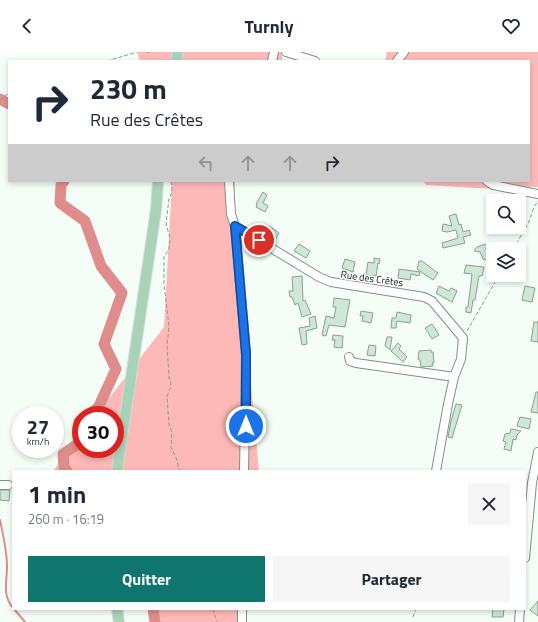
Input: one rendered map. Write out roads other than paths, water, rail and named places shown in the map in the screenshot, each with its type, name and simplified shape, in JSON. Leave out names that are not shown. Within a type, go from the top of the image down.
[{"type":"main road","points":[[117,470],[156,210],[158,182]]},
{"type":"main road","points":[[156,210],[163,182]]},
{"type":"main road","points":[[117,610],[118,622]]},
{"type":"street","points":[[286,52],[312,60]]},
{"type":"street","points":[[398,60],[404,52]]},
{"type":"street","points":[[229,182],[230,214],[235,226],[246,354],[244,470]]},
{"type":"street","points":[[488,182],[493,185],[538,194]]},
{"type":"street","name":"Rue des Crêtes","points":[[235,226],[319,277],[331,282],[424,297],[432,301],[462,338],[461,359],[454,377]]},
{"type":"street","points":[[349,357],[350,361],[356,363],[454,377],[436,470]]},
{"type":"street","points":[[526,547],[532,482],[538,452]]},
{"type":"street","points":[[242,610],[242,622]]},
{"type":"street","points":[[519,622],[520,610]]},
{"type":"waterway","points":[[0,99],[8,103]]},
{"type":"waterway","points":[[63,182],[61,185],[60,203],[85,221],[101,266],[122,293],[104,344],[116,369],[99,406]]},
{"type":"waterway","points":[[66,470],[64,467],[63,454],[72,448]]},
{"type":"waterway","points":[[0,520],[7,560],[6,593],[12,606]]},
{"type":"waterway","points":[[15,610],[25,622]]},
{"type":"waterway","points":[[153,610],[155,622]]}]
